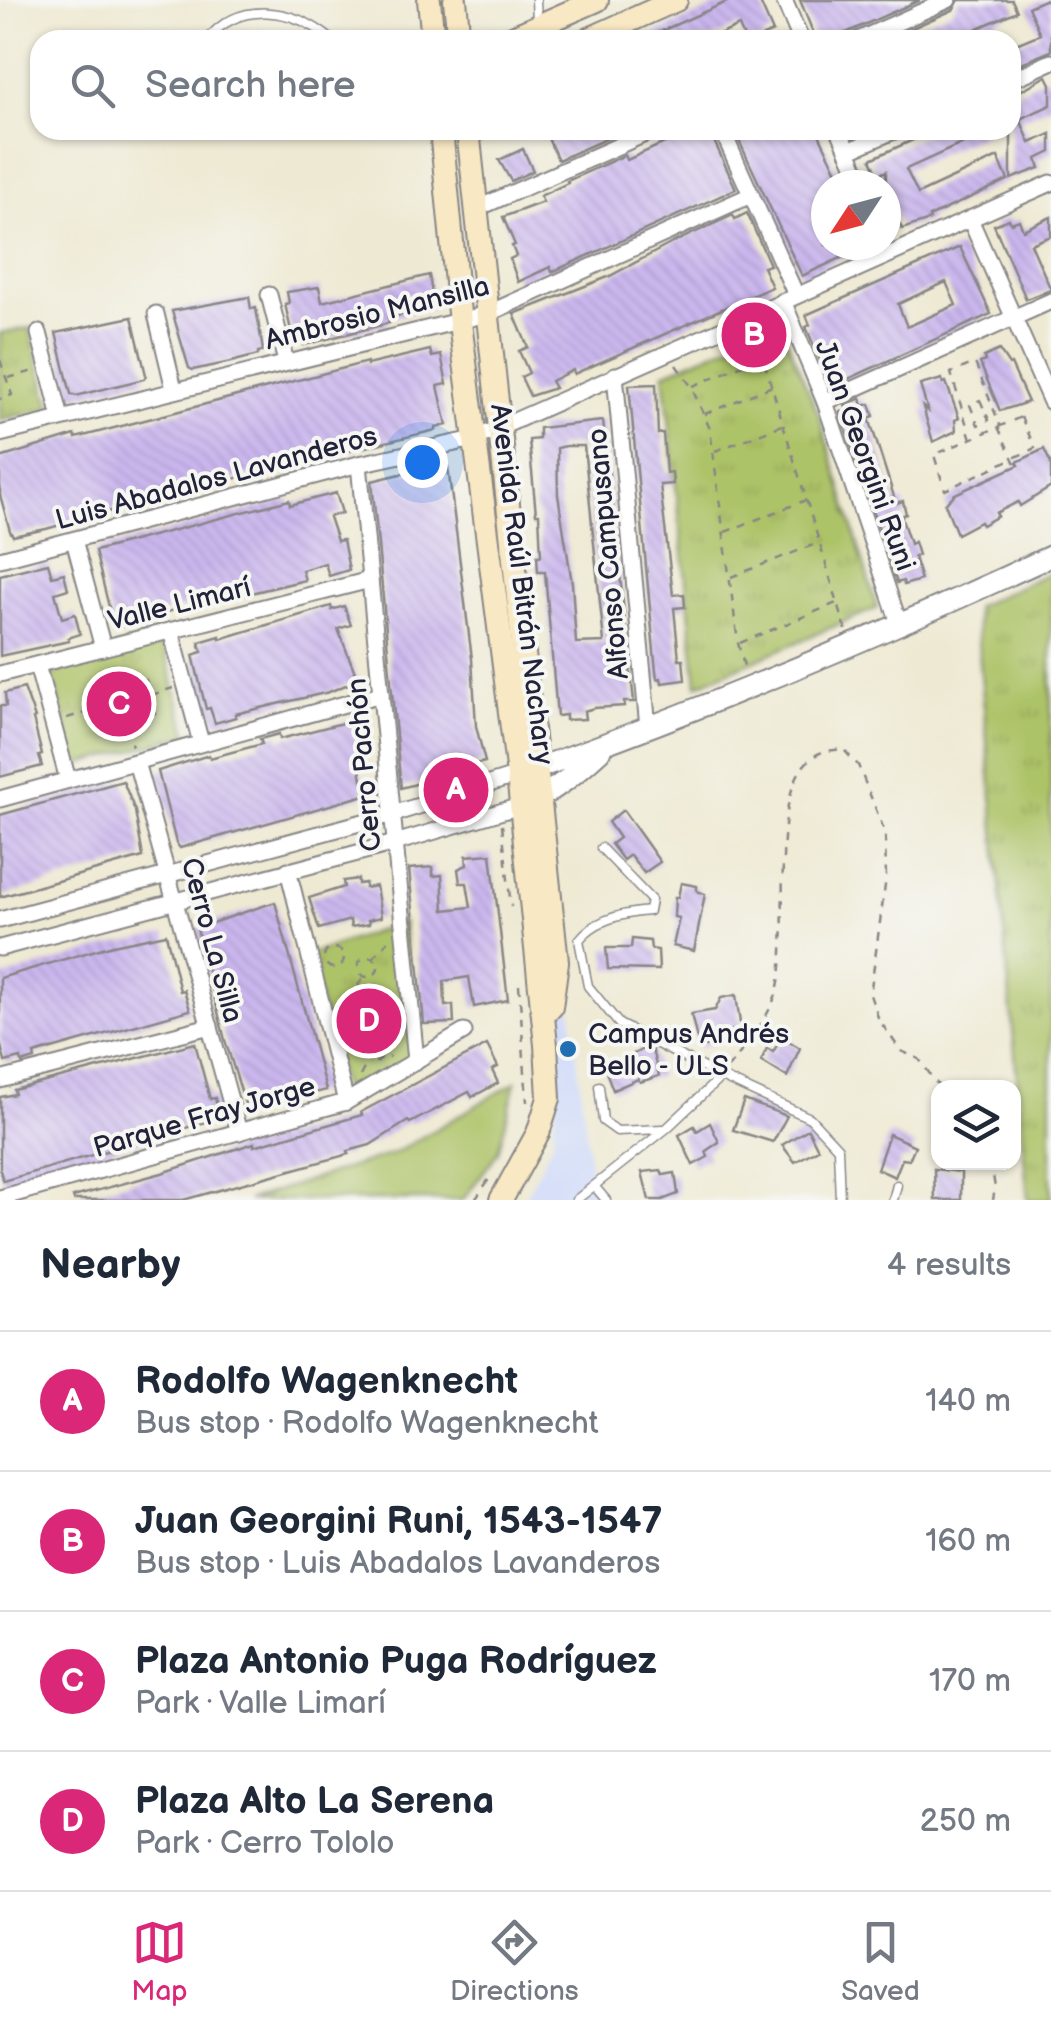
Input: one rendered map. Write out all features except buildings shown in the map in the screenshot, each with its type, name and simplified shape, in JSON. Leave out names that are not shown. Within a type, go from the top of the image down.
[{"type":"main road","points":[[429,0],[431,30]]},
{"type":"main road","points":[[531,30],[597,0]]},
{"type":"main road","points":[[609,30],[676,0]]},
{"type":"main road","points":[[457,1],[459,30]]},
{"type":"main road","name":"Avenida Raúl Bitrán Nachary","points":[[442,140],[474,439],[528,772]]},
{"type":"main road","name":"Avenida Raúl Bitrán Nachary","points":[[469,140],[528,772],[520,805],[557,962],[546,1046],[549,1098],[531,1147],[501,1200]]},
{"type":"street","points":[[784,0],[797,30]]},
{"type":"street","points":[[880,30],[948,0]]},
{"type":"street","points":[[1021,76],[1051,62]]},
{"type":"street","points":[[476,209],[631,140]]},
{"type":"street","name":"Juan Georgini Runi","points":[[726,140],[790,298],[900,626]]},
{"type":"street","points":[[844,140],[856,170]]},
{"type":"street","points":[[848,151],[873,140]]},
{"type":"street","name":"Luis Abadalos Lavanderos","points":[[901,242],[970,219],[1051,182]]},
{"type":"street","name":"Ambrosio Mansilla","points":[[0,434],[460,323],[751,196]]},
{"type":"street","points":[[970,219],[1051,402]]},
{"type":"street","name":"Luis Abadalos Lavanderos","points":[[0,559],[359,464],[474,439],[790,298],[862,260]]},
{"type":"street","points":[[269,295],[286,362]]},
{"type":"street","points":[[825,402],[1051,301]]},
{"type":"street","points":[[156,314],[174,389]]},
{"type":"street","points":[[39,333],[61,418]]},
{"type":"street","name":"Alfonso Campusano","points":[[616,375],[648,728]]},
{"type":"street","name":"Cerro Pachón","points":[[359,464],[416,1060]]},
{"type":"street","points":[[74,540],[103,648]]},
{"type":"street","points":[[0,920],[393,814],[605,746],[900,626],[1051,556]]},
{"type":"street","name":"Valle Limarí","points":[[0,674],[370,580]]},
{"type":"street","points":[[170,632],[201,743]]},
{"type":"street","points":[[37,665],[68,780]]},
{"type":"street","points":[[0,798],[381,694]]},
{"type":"street","points":[[0,948],[395,843],[520,805],[575,774],[605,746]]},
{"type":"street","name":"Cerro La Silla","points":[[136,762],[239,1132]]},
{"type":"street","points":[[288,870],[346,1102]]},
{"type":"street","points":[[0,1080],[210,1026]]},
{"type":"street","name":"Parque Fray Jorge","points":[[0,1198],[346,1102],[464,1032]]},
{"type":"lane","points":[[524,30],[536,0]]},
{"type":"lane","points":[[216,30],[226,18],[255,6],[282,9],[320,30]]},
{"type":"lane","points":[[601,848],[651,900],[649,910],[613,918],[588,929],[579,940],[588,986],[619,1024],[810,1118],[838,1148],[840,1200]]},
{"type":"lane","points":[[576,1200],[667,1128],[721,1077]]},
{"type":"lane","points":[[599,1086],[602,1121],[617,1131],[667,1128]]},
{"type":"lane","points":[[893,1200],[897,1185]]},
{"type":"lane","points":[[595,1187],[606,1200]]},
{"type":"path","points":[[752,315],[760,357],[808,499],[850,646]]},
{"type":"path","points":[[668,352],[704,414],[713,452],[738,643],[750,686]]},
{"type":"path","points":[[691,386],[760,357]]},
{"type":"path","points":[[0,360],[12,396],[0,398]]},
{"type":"path","points":[[971,438],[951,373],[975,363],[1018,470]]},
{"type":"path","points":[[6,378],[48,368]]},
{"type":"path","points":[[704,414],[772,386]]},
{"type":"path","points":[[980,400],[988,420],[978,424],[974,416],[970,404],[980,400]]},
{"type":"path","points":[[986,412],[994,409]]},
{"type":"path","points":[[1022,417],[1035,448],[945,490],[934,454],[971,438],[999,427],[1022,417],[1027,415]]},
{"type":"path","points":[[965,420],[974,416]]},
{"type":"path","points":[[713,452],[784,424]]},
{"type":"path","points":[[724,532],[808,499]]},
{"type":"path","points":[[730,578],[821,542]]},
{"type":"path","points":[[738,643],[839,602]]},
{"type":"path","points":[[103,648],[114,685]]},
{"type":"path","points":[[145,677],[150,695],[155,713],[94,729],[84,693],[145,677]]},
{"type":"path","points":[[150,695],[185,685]]},
{"type":"path","points":[[53,722],[89,712]]},
{"type":"path","points":[[124,721],[136,762]]},
{"type":"path","points":[[721,1077],[751,1040],[775,996],[784,942],[784,817],[798,773],[819,753],[843,749],[858,765],[885,832],[886,878],[870,994],[879,1020],[901,1051],[919,1059],[934,1080]]},
{"type":"path","points":[[511,906],[520,805]]},
{"type":"path","points":[[355,1002],[355,991],[364,976]]},
{"type":"path","points":[[519,981],[527,1112]]},
{"type":"path","points":[[383,1056],[378,1045],[370,1042],[358,1040],[346,1025],[348,1011],[363,998],[377,1000],[390,1016],[383,1037],[370,1042],[364,1048],[371,1062],[378,1062],[383,1056]]},
{"type":"path","points":[[383,1056],[416,1060]]},
{"type":"path","points":[[474,1200],[496,1170]]},
{"type":"path","points":[[992,1170],[994,1200]]},
{"type":"shaded area","name":"Campus Andrés Bello - ULS","points":[[565,958],[594,1200],[524,1200],[553,1141]]},
{"type":"green space","points":[[780,324],[819,415],[877,608],[697,685],[664,373]]},
{"type":"green space","points":[[30,328],[51,408],[0,420],[0,333]]},
{"type":"green space","points":[[1051,572],[1051,1200],[1028,1200],[1021,1080],[1017,1080],[975,607]]},
{"type":"green space","points":[[163,644],[188,735],[77,765],[51,673]]},
{"type":"green space","points":[[403,922],[416,1061],[346,1102],[308,955]]},
{"type":"green space","points":[[516,1082],[498,1152],[463,1200],[248,1200],[395,1153]]},
{"type":"place","name":"Juan Georgini Runi, 1543-1547","points":[[754,335]]},
{"type":"place","name":"Plaza Antonio Puga Rodríguez","points":[[119,704]]},
{"type":"place","name":"Rodolfo Wagenknecht","points":[[456,790]]},
{"type":"place","name":"Plaza Alto La Serena","points":[[369,1021]]},
{"type":"place","name":"Campus Andrés Bello - ULS","points":[[568,1049]]}]
